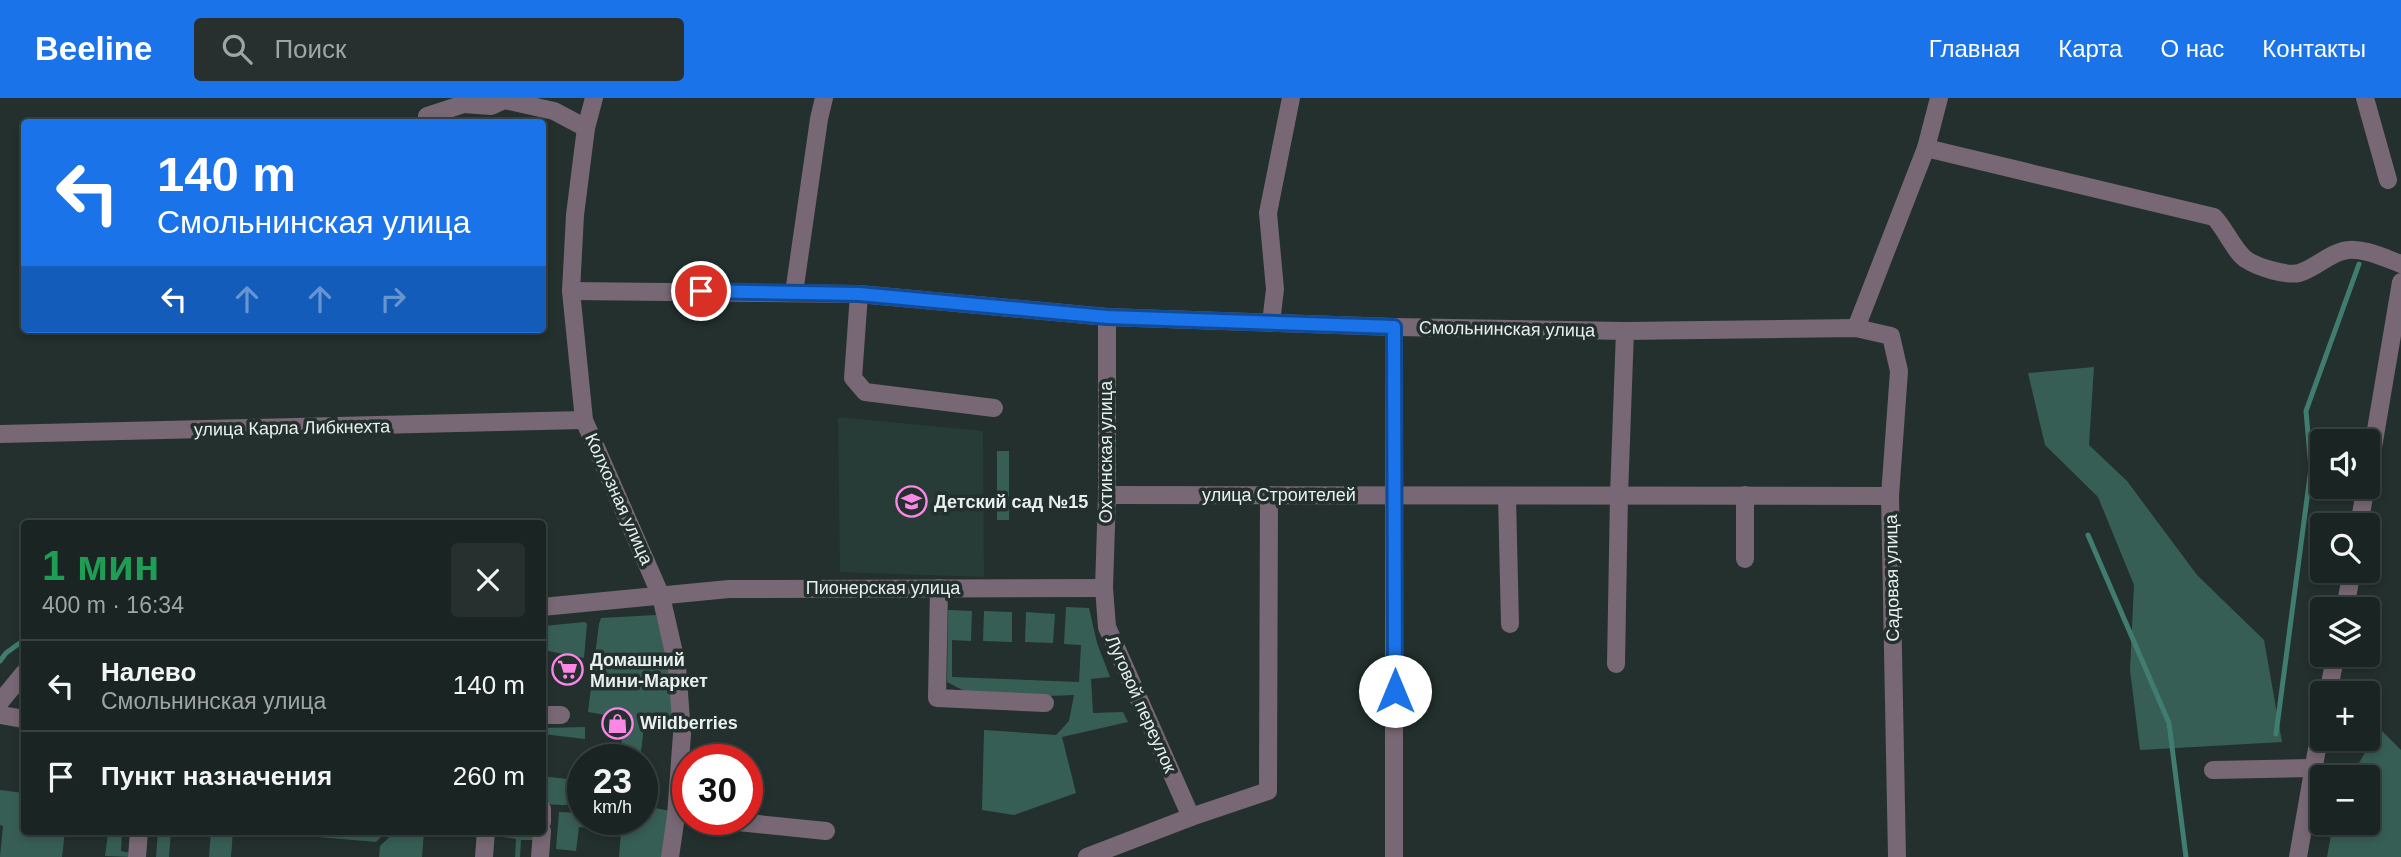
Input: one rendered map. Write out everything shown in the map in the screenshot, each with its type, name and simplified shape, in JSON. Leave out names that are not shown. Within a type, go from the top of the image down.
[{"type":"street","name":"Колхозная улица","points":[[594,98],[586,128],[575,215],[571,291],[584,420],[661,596],[677,666],[682,744]]},
{"type":"street","points":[[794,293],[824,98]]},
{"type":"street","points":[[1271,323],[1275,289],[1268,213],[1291,98]]},
{"type":"street","points":[[1856,328],[1926,148],[1939,98]]},
{"type":"street","points":[[2365,98],[2388,180]]},
{"type":"street","points":[[428,116],[464,104],[491,106],[504,100],[554,111],[586,128]]},
{"type":"street","points":[[1926,148],[2214,217],[2244,259],[2266,269],[2297,274],[2343,251],[2355,250],[2401,264]]},
{"type":"street","points":[[2376,429],[2401,282]]},
{"type":"street","name":"Смольнинская улица","points":[[571,291],[859,294],[1107,317],[1394,327],[1625,331],[1856,328]]},
{"type":"street","points":[[859,294],[853,379],[865,393],[993,408]]},
{"type":"street","name":"Охтинская улица","points":[[1104,588],[1107,317]]},
{"type":"street","points":[[1394,327],[1394,857]]},
{"type":"street","name":"Садовая улица","points":[[1856,328],[1891,336],[1899,372],[1890,496],[1897,857]]},
{"type":"street","points":[[1616,664],[1625,331]]},
{"type":"street","name":"улица Карла Либкнехта","points":[[0,434],[584,420]]},
{"type":"street","name":"улица Строителей","points":[[1107,495],[1890,496]]},
{"type":"street","points":[[1087,857],[1268,791],[1269,495]]},
{"type":"street","points":[[1745,495],[1745,559]]},
{"type":"street","points":[[1507,496],[1510,624]]},
{"type":"street","points":[[939,588],[937,698],[1045,703]]},
{"type":"street","name":"Пионерская улица","points":[[546,607],[729,589],[1104,588]]},
{"type":"street","name":"Луговой переулок","points":[[1104,588],[1107,627],[1191,817]]},
{"type":"street","points":[[0,702],[21,677]]},
{"type":"street","points":[[0,715],[21,718]]},
{"type":"street","points":[[546,715],[562,715]]},
{"type":"street","points":[[2213,770],[2310,768]]},
{"type":"street","points":[[2298,857],[2310,781]]},
{"type":"street","points":[[763,825],[826,831]]},
{"type":"street","points":[[137,857],[139,835]]},
{"type":"street","points":[[484,857],[486,835]]},
{"type":"street","points":[[540,857],[542,835]]},
{"type":"street","name":"Колхозная улица","points":[[670,857],[676,835]]},
{"type":"shaded area","name":"Детский сад №15","points":[[838,417],[983,431],[984,577],[840,572]]},
{"type":"green space","points":[[2094,367],[2089,445],[2127,481],[2197,575],[2264,640],[2282,742],[2140,750],[2130,670],[2134,585],[2098,497],[2045,445],[2028,373]]},
{"type":"green space","points":[[997,451],[1009,451],[1009,520],[997,520]]},
{"type":"green space","points":[[1066,607],[1089,608],[1097,643],[1110,677],[1091,679],[1093,713],[1123,712],[1128,722],[1062,737],[1076,793],[1014,815],[982,810],[984,730],[1056,735],[1069,721],[1074,695],[1000,698],[970,694],[947,682],[948,610],[972,611],[971,641],[952,640],[952,677],[1079,682],[1081,645],[1064,644]]},
{"type":"green space","points":[[984,611],[1012,612],[1012,642],[983,641]]},
{"type":"green space","points":[[1026,612],[1055,614],[1053,643],[1025,642]]},
{"type":"green space","points":[[656,615],[670,665],[674,722],[645,720],[642,744],[621,744],[624,718],[588,712],[601,618]]},
{"type":"green space","points":[[585,622],[584,658],[546,651],[546,626]]},
{"type":"green space","points":[[585,727],[585,739],[546,734],[546,728]]},
{"type":"green space","points":[[2380,729],[2401,750],[2401,857],[2327,857],[2331,835],[2380,835],[2380,765],[2358,765],[2366,751],[2380,751]]},
{"type":"green space","points":[[546,776],[567,779],[565,805],[546,804]]},
{"type":"green space","points":[[0,790],[21,793],[21,835],[65,835],[62,857],[0,857],[3,826],[0,825]]},
{"type":"green space","points":[[658,809],[670,811],[662,857],[619,857],[621,835],[658,835]]},
{"type":"green space","points":[[559,812],[567,812],[567,835],[578,835],[576,851],[556,849]]},
{"type":"green space","points":[[108,835],[122,835],[121,851],[131,853],[131,857],[105,856]]},
{"type":"green space","points":[[158,835],[171,835],[169,857],[156,857]]},
{"type":"green space","points":[[211,835],[233,835],[231,857],[209,857]]},
{"type":"green space","points":[[295,835],[383,835],[376,842]]},
{"type":"green space","points":[[392,835],[424,835],[422,857],[379,857],[380,846]]},
{"type":"green space","points":[[534,835],[533,840],[521,840],[520,857],[515,857],[516,839],[503,837]]},
{"type":"waterway","points":[[2276,734],[2311,468],[2306,411],[2359,264]]},
{"type":"waterway","points":[[2088,535],[2169,723],[2186,857]]},
{"type":"waterway","points":[[0,661],[21,642]]},
{"type":"place","name":"Детский сад №15","points":[[911,502]]},
{"type":"place","name":"Домашний Мини-Маркет","points":[[567,670]]},
{"type":"place","name":"Wildberries","points":[[617,723]]},
{"type":"route","points":[[701,291],[859,294],[1107,317],[1394,327],[1395,691]]}]
